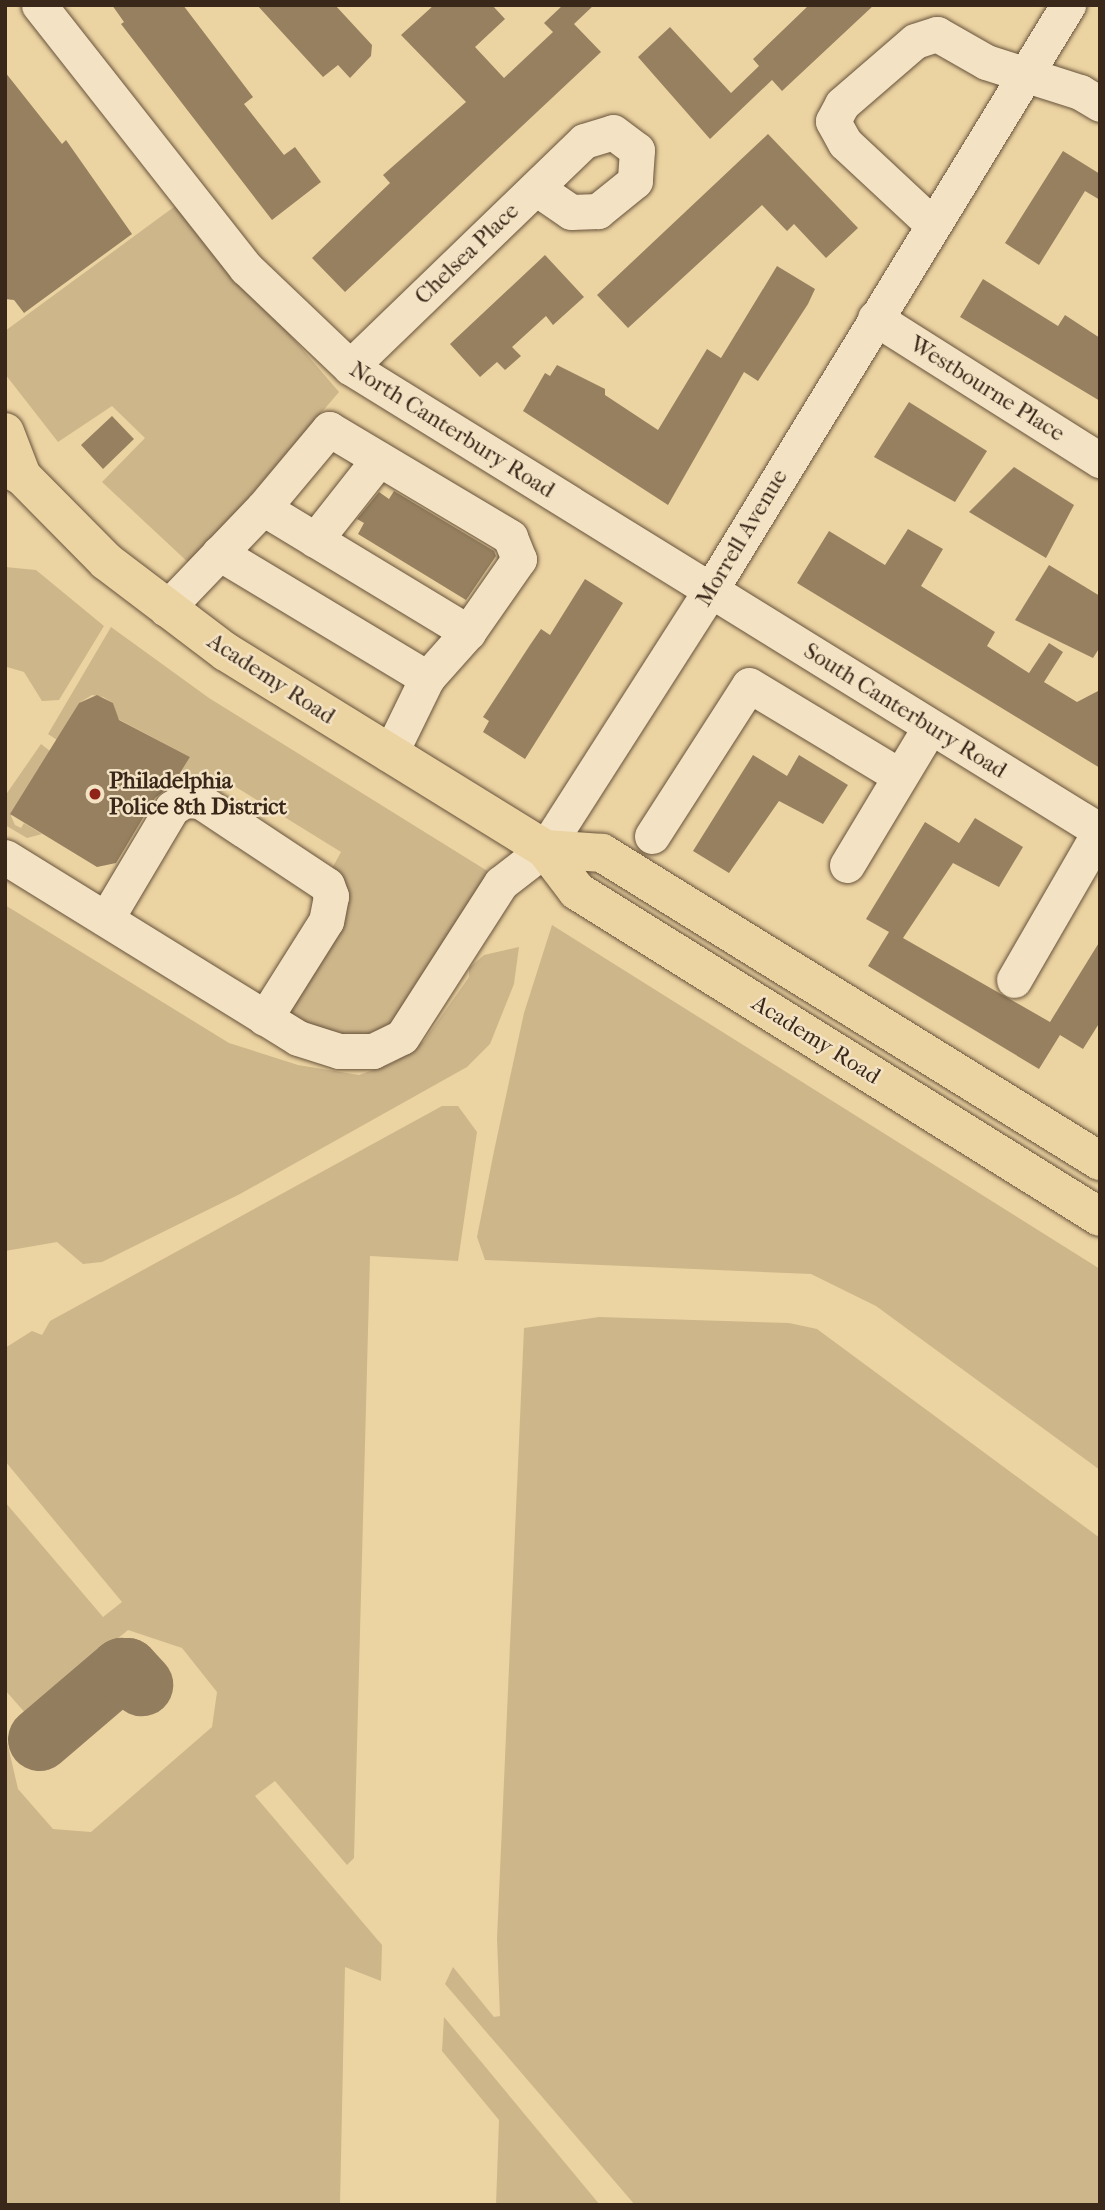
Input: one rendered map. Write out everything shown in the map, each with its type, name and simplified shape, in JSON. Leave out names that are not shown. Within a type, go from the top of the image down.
[{"type":"main road","name":"Academy Road","points":[[5,432],[11,479],[166,609],[277,686],[545,849],[577,891],[1100,1217]]},
{"type":"main road","name":"Academy Road","points":[[545,849],[602,853],[1100,1161]]},
{"type":"street","name":"North Canterbury Road","points":[[39,5],[246,268],[350,367],[710,591]]},
{"type":"street","name":"Morrell Avenue","points":[[5,857],[298,1038],[339,1051],[373,1051],[402,1037],[501,883],[545,849],[710,591],[1068,5]]},
{"type":"street","points":[[932,224],[845,143],[833,121],[857,90],[931,32],[986,62],[1026,74],[1100,104]]},
{"type":"street","name":"Chelsea Place","points":[[350,367],[584,141],[613,132],[631,142],[639,171],[628,188],[610,205],[584,214],[559,207],[536,188]]},
{"type":"street","name":"Westbourne Place","points":[[875,318],[1100,460]]},
{"type":"street","points":[[166,609],[263,508],[329,429],[510,537],[519,559],[468,632],[427,678],[390,754]]},
{"type":"street","points":[[315,540],[379,459]]},
{"type":"street","points":[[263,508],[468,632]]},
{"type":"street","points":[[219,553],[427,678]]},
{"type":"street","name":"South Canterbury Road","points":[[710,591],[1100,831]]},
{"type":"street","points":[[652,836],[749,685],[900,776]]},
{"type":"street","points":[[848,865],[930,727]]},
{"type":"street","points":[[106,919],[172,808],[185,800],[200,802],[327,885],[331,896],[327,921],[265,1018]]},
{"type":"street","points":[[1014,980],[1100,831]]},
{"type":"shaded area","points":[[178,204],[339,392],[191,565],[102,482],[145,438],[112,406],[58,442],[5,374],[5,331]]},
{"type":"shaded area","points":[[5,567],[36,570],[104,626],[59,700],[42,701],[24,672],[7,667]]},
{"type":"shaded area","points":[[111,627],[209,698],[489,872],[392,1024],[354,1039],[320,1032],[289,1012],[345,921],[347,896],[330,872],[341,852],[223,779],[216,789],[188,785],[178,777],[190,757],[118,719],[113,703],[103,697],[92,695],[79,703],[57,740],[48,734]]},
{"type":"shaded area","points":[[41,744],[50,751],[11,816],[15,825],[21,828],[24,823],[42,834],[27,838],[5,825],[5,796]]},
{"type":"shaded area","points":[[5,905],[229,1043],[298,1065],[359,1075],[393,1063],[424,1041],[469,977],[469,968],[484,955],[519,947],[514,984],[490,1044],[467,1067],[240,1194],[102,1262],[83,1264],[57,1242],[5,1251]]},
{"type":"shaded area","points":[[552,925],[1100,1269],[1100,1470],[876,1306],[811,1274],[485,1260],[477,1237],[494,1151],[524,1013]]},
{"type":"shaded area","points":[[442,1106],[458,1106],[477,1132],[458,1261],[370,1256],[354,1858],[347,1865],[275,1781],[255,1796],[382,1945],[381,1981],[345,1967],[340,2205],[5,2205],[5,1733],[18,1789],[53,1829],[91,1832],[212,1727],[217,1692],[182,1648],[128,1630],[27,1715],[5,1690],[5,1502],[103,1617],[122,1602],[5,1461],[5,1348],[32,1331],[42,1335],[50,1321]]},
{"type":"shaded area","points":[[599,1317],[789,1323],[817,1329],[1100,1538],[1100,2205],[635,2205],[445,1984],[453,1967],[494,2017],[500,2016],[497,1939],[524,1328]]},
{"type":"shaded area","points":[[444,2017],[600,2205],[496,2205],[499,2120],[442,2051]]},
{"type":"building","points":[[112,5],[183,5],[253,97],[244,104],[284,155],[295,147],[321,182],[272,220],[121,24],[124,22]]},
{"type":"building","points":[[257,5],[335,5],[372,45],[371,56],[350,78],[338,65],[323,77]]},
{"type":"building","points":[[434,5],[492,5],[505,19],[475,47],[504,78],[553,32],[544,23],[563,5],[594,5],[574,24],[601,52],[345,292],[312,258],[390,183],[383,175],[466,102],[401,35]]},
{"type":"building","points":[[809,5],[874,5],[782,91],[772,80],[710,139],[638,57],[670,27],[731,93],[759,66],[753,59]]},
{"type":"building","points":[[5,72],[62,144],[66,140],[132,234],[24,313],[14,300],[5,299]]},
{"type":"building","points":[[768,134],[858,228],[826,258],[794,224],[787,231],[762,205],[628,328],[597,295]]},
{"type":"building","points":[[1063,151],[1100,174],[1100,200],[1085,191],[1039,265],[1005,243]]},
{"type":"building","points":[[545,255],[584,297],[553,325],[546,316],[512,347],[521,356],[505,370],[497,362],[480,377],[450,344]]},
{"type":"building","points":[[777,266],[815,289],[758,381],[744,372],[668,505],[523,411],[545,373],[550,376],[557,365],[605,389],[605,395],[658,430],[707,349],[721,358]]},
{"type":"building","points":[[983,279],[1058,326],[1065,315],[1100,338],[1100,401],[960,317]]},
{"type":"building","points":[[909,402],[987,451],[955,502],[874,457]]},
{"type":"building","points":[[112,416],[134,439],[103,469],[81,445]]},
{"type":"building","points":[[1014,467],[1074,505],[1046,558],[969,512]]},
{"type":"building","points":[[394,491],[494,551],[496,556],[466,600],[358,534],[364,523],[357,519],[379,492],[389,499]]},
{"type":"building","points":[[908,529],[943,549],[921,586],[995,632],[987,646],[1029,673],[1049,643],[1063,652],[1044,682],[1077,702],[1100,690],[1100,768],[797,583],[829,531],[885,565]]},
{"type":"building","points":[[1049,565],[1100,596],[1100,647],[1093,658],[1015,620]]},
{"type":"building","points":[[585,579],[623,603],[525,759],[483,732],[489,721],[483,717],[541,629],[550,635]]},
{"type":"building","name":"Philadelphia Police 8th District","points":[[97,695],[113,703],[119,720],[190,757],[174,783],[155,798],[116,863],[97,867],[10,814],[79,703]]},
{"type":"building","points":[[753,755],[787,776],[799,755],[848,785],[823,824],[779,801],[729,873],[693,851]]},
{"type":"building","points":[[975,818],[1023,847],[999,887],[953,863],[903,938],[1050,1022],[1100,941],[1100,1022],[1083,1049],[1060,1035],[1039,1069],[868,966],[889,932],[866,919],[925,822],[959,843]]},
{"type":"taxiway","points":[[39,1739],[121,1669],[127,1669],[141,1684]]},
{"type":"place","name":"Philadelphia Police 8th District","points":[[95,794]]}]
